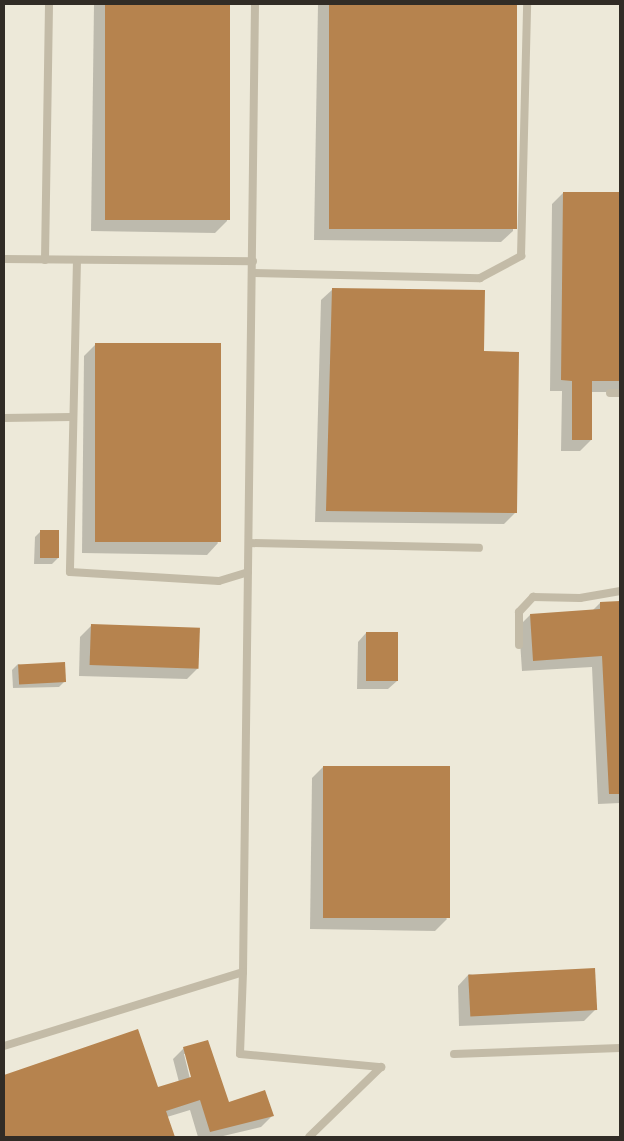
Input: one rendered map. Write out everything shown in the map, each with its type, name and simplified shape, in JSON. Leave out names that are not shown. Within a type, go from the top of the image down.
[{"type":"lane","points":[[45,260],[49,4]]},
{"type":"lane","points":[[255,4],[243,972],[240,1054],[381,1067],[309,1137]]},
{"type":"lane","points":[[252,273],[480,278],[521,256],[527,4]]},
{"type":"lane","points":[[4,259],[253,261]]},
{"type":"lane","points":[[77,260],[71,417],[70,572],[219,582],[248,572]]},
{"type":"lane","points":[[610,393],[620,393]]},
{"type":"lane","points":[[4,418],[71,417]]},
{"type":"lane","points":[[249,543],[479,548]]},
{"type":"lane","points":[[519,645],[520,612],[533,597],[580,598],[620,591]]},
{"type":"lane","points":[[4,1046],[243,972]]},
{"type":"lane","points":[[454,1054],[620,1048]]},
{"type":"building","points":[[105,4],[230,4],[230,220],[105,220]]},
{"type":"building","points":[[329,4],[517,4],[517,229],[329,229]]},
{"type":"building","points":[[563,192],[620,192],[620,381],[592,381],[592,440],[572,440],[572,381],[561,380]]},
{"type":"building","points":[[332,288],[485,290],[484,351],[519,352],[517,513],[326,511]]},
{"type":"building","points":[[95,343],[221,343],[221,542],[95,542]]},
{"type":"building","points":[[40,530],[59,530],[59,558],[40,558]]},
{"type":"building","points":[[620,601],[620,794],[609,794],[602,656],[533,661],[530,614],[600,609],[600,602]]},
{"type":"building","points":[[91,624],[200,628],[199,669],[90,665]]},
{"type":"building","points":[[366,632],[398,632],[398,681],[366,681]]},
{"type":"building","points":[[65,662],[66,682],[19,684],[18,664]]},
{"type":"building","points":[[323,766],[450,766],[450,918],[323,918]]},
{"type":"building","points":[[595,968],[597,1010],[470,1017],[468,975]]},
{"type":"building","points":[[138,1029],[158,1087],[191,1077],[183,1047],[208,1040],[229,1102],[265,1090],[274,1116],[210,1132],[200,1100],[166,1111],[175,1137],[4,1137],[4,1075]]}]
